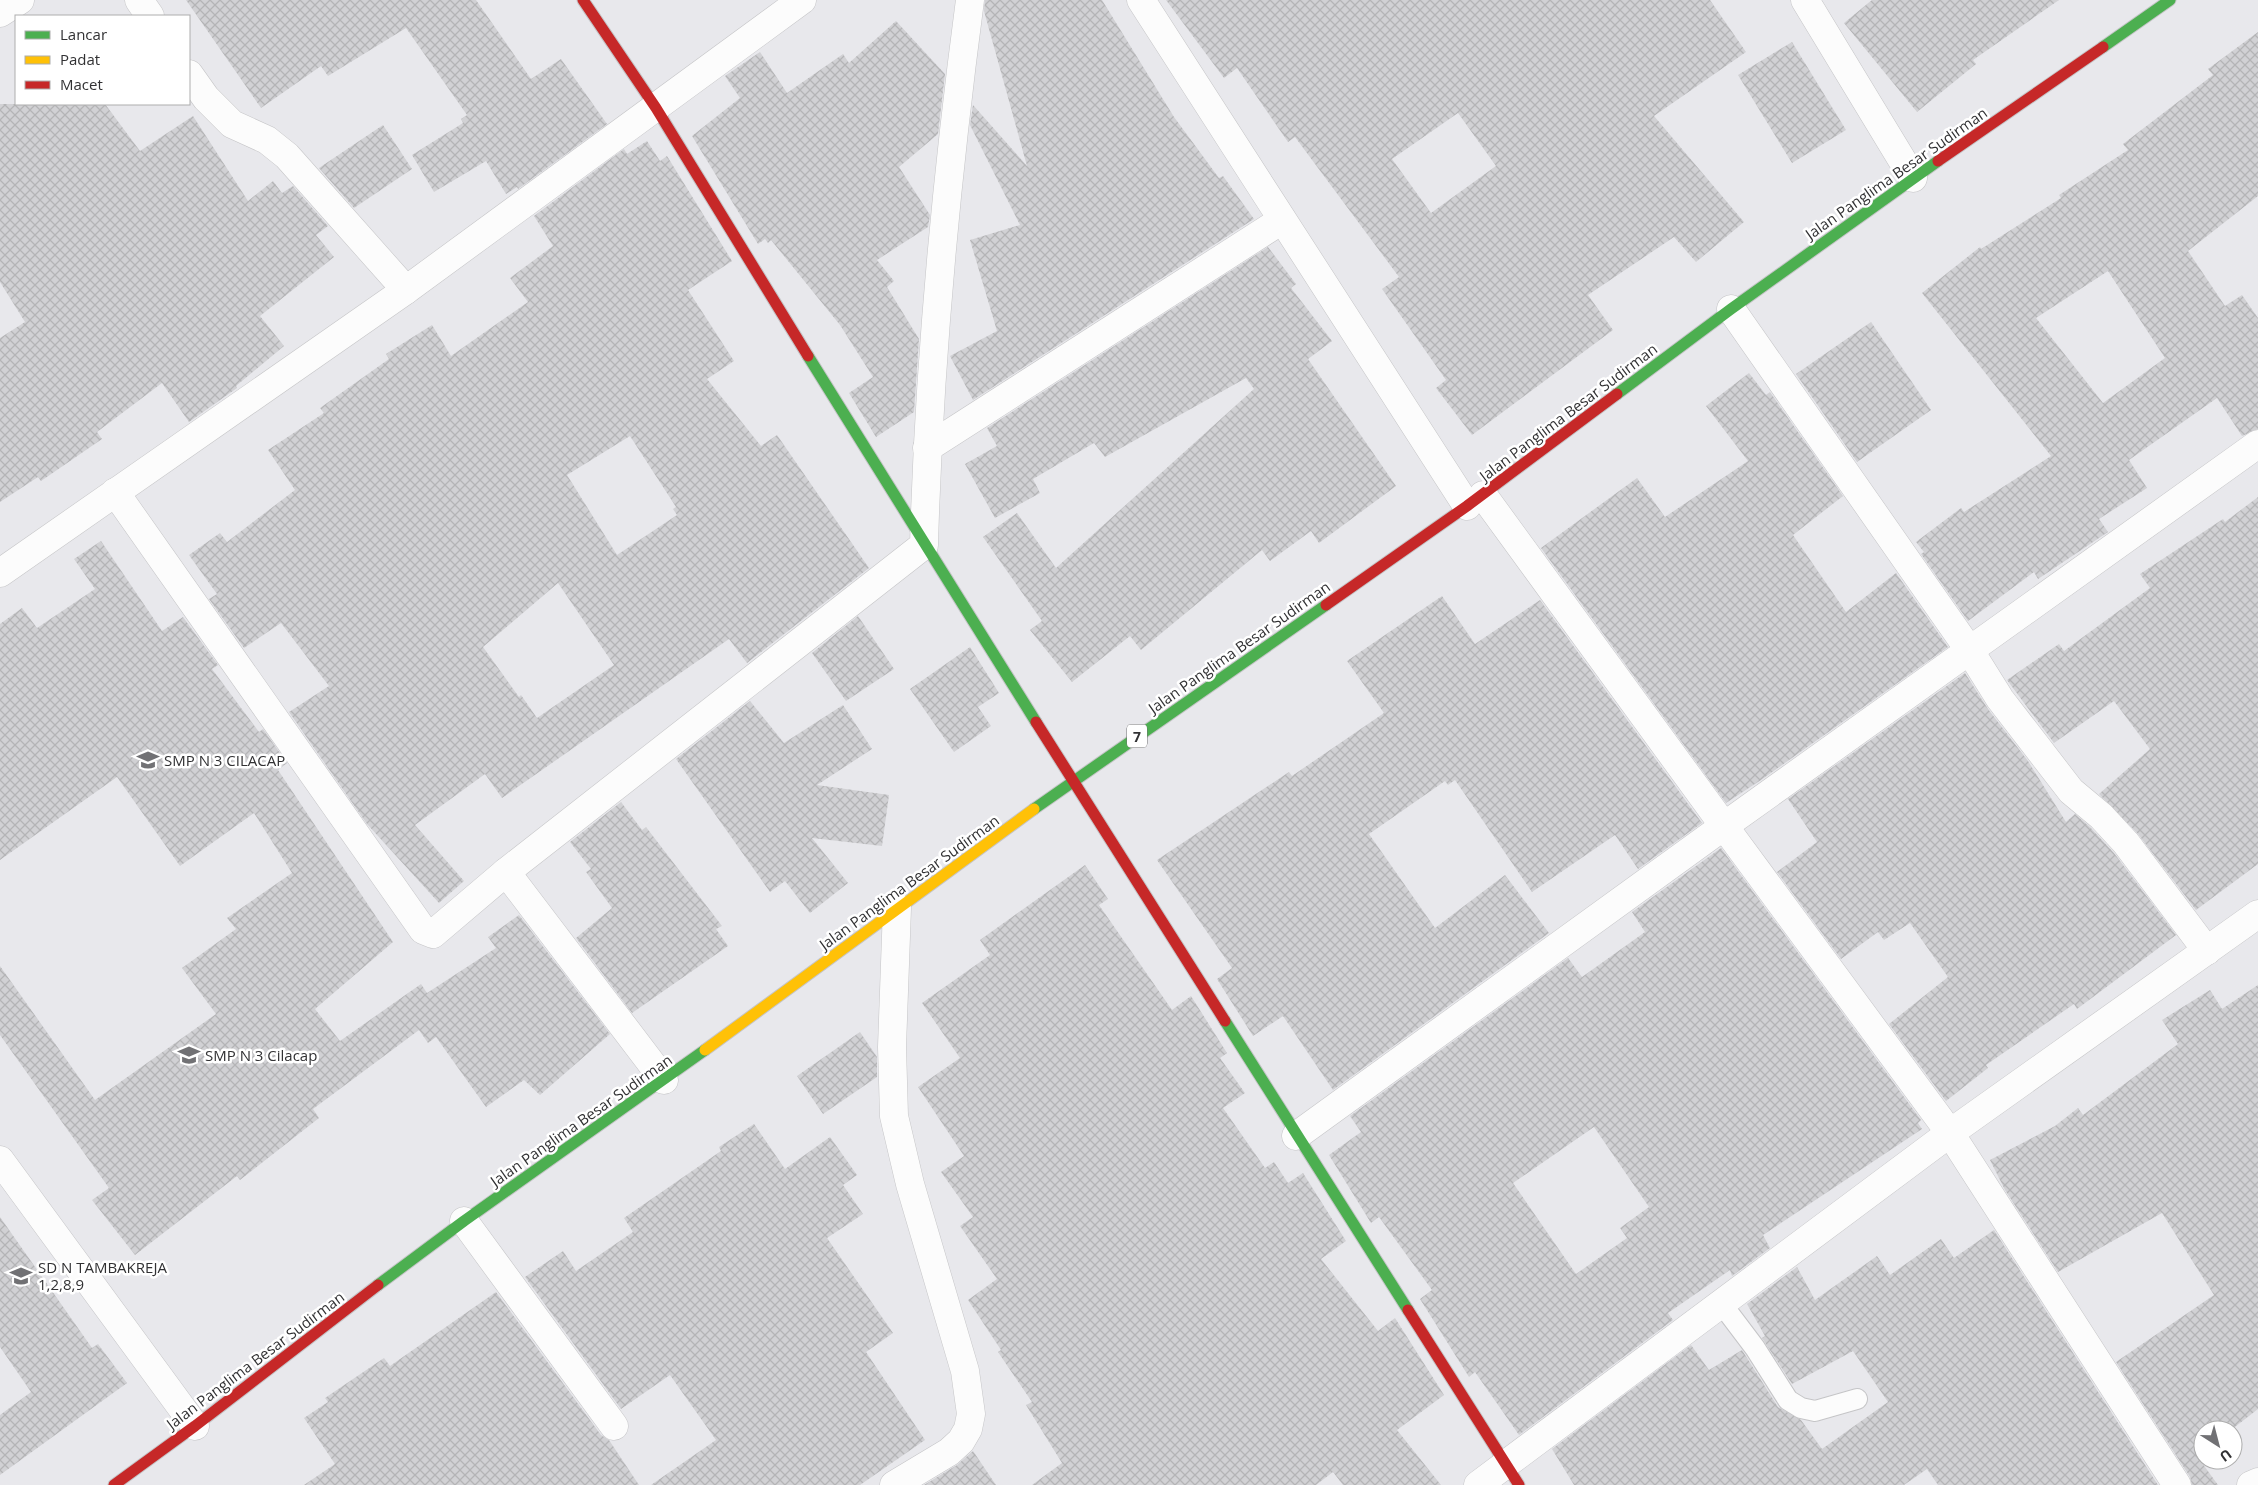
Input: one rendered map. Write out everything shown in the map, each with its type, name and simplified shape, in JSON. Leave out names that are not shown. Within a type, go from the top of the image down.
[{"type":"main road","points":[[583,0],[656,108],[924,545],[1296,1136],[1513,1475]]},
{"type":"main road","name":"Jalan Panglima Besar Sudirman","points":[[114,1485],[195,1426],[464,1221],[664,1080],[897,908],[1073,781],[1475,500],[1731,309],[1912,178],[2170,0]]},
{"type":"street","points":[[0,13],[20,0]]},
{"type":"street","points":[[140,0],[149,15]]},
{"type":"street","points":[[0,573],[406,290],[802,0]]},
{"type":"street","points":[[115,492],[423,930],[433,934],[506,872],[924,545],[927,448],[953,128],[970,0]]},
{"type":"street","points":[[1141,0],[1282,220],[1475,500],[1724,826],[1950,1133],[2176,1485]]},
{"type":"street","points":[[1809,2],[1912,178]]},
{"type":"street","points":[[190,75],[206,98],[232,124],[267,140],[287,156],[406,290]]},
{"type":"street","points":[[927,448],[1282,220]]},
{"type":"street","points":[[1731,309],[1970,651],[2000,699],[2072,791],[2102,816],[2126,843],[2207,951]]},
{"type":"street","points":[[1296,1136],[1724,826],[2258,444]]},
{"type":"street","points":[[506,872],[664,1080]]},
{"type":"street","points":[[894,1485],[949,1452],[961,1441],[968,1429],[971,1414],[965,1370],[910,1184],[894,1116],[892,1047],[897,908]]},
{"type":"street","points":[[1478,1485],[1513,1475],[1721,1303],[1950,1133],[2258,914]]},
{"type":"street","points":[[0,1160],[195,1426]]},
{"type":"street","points":[[464,1221],[614,1426]]},
{"type":"street","points":[[2251,1485],[2258,1482]]},
{"type":"lane","points":[[1721,1303],[1755,1348],[1788,1400],[1801,1408],[1815,1411],[1857,1399]]},
{"type":"building","points":[[186,0],[476,0],[531,79],[561,59],[607,124],[518,189],[517,187],[506,194],[486,161],[434,192],[412,155],[463,123],[461,119],[467,115],[406,28],[328,76],[321,66],[261,108]]},
{"type":"building","points":[[985,0],[1102,0],[1174,117],[1219,178],[1223,176],[1254,219],[973,400],[950,356],[997,331],[970,240],[1020,225],[970,125],[973,105],[1027,166],[984,11]]},
{"type":"building","points":[[1166,0],[1710,0],[1746,52],[1654,116],[1744,222],[1696,262],[1674,237],[1588,295],[1613,330],[1472,435],[1436,388],[1446,380],[1382,289],[1399,277],[1295,137],[1288,142],[1237,68],[1224,78]],"holes":[[[1458,113],[1496,166],[1431,213],[1392,159]]]},
{"type":"building","points":[[1872,0],[2059,0],[1973,60],[1976,64],[1917,112],[1844,23]]},
{"type":"building","points":[[896,21],[945,74],[938,134],[899,167],[930,215],[928,227],[877,260],[894,281],[887,287],[919,339],[914,412],[876,437],[849,393],[873,377],[840,325],[771,240],[768,243],[765,239],[758,244],[692,136],[740,98],[725,76],[760,52],[787,93],[843,54],[849,63]]},
{"type":"building","points":[[2258,32],[2258,196],[2188,251],[2225,306],[2242,295],[2258,318],[2258,429],[2242,436],[2217,398],[2129,460],[2147,488],[2099,519],[2108,532],[2038,579],[2034,572],[1968,621],[1921,554],[1924,552],[1916,542],[1961,508],[1964,512],[2051,456],[1922,293],[1980,247],[1981,249],[2061,198],[2059,195],[2128,150],[2123,144],[2213,75],[2208,69]],"holes":[[[2108,271],[2165,358],[2103,403],[2036,318]]]},
{"type":"building","points":[[1792,42],[1846,130],[1792,163],[1738,75]]},
{"type":"building","points":[[0,104],[106,105],[140,151],[193,116],[248,201],[273,181],[282,193],[293,186],[328,226],[316,235],[334,257],[260,316],[284,346],[236,386],[237,388],[189,422],[162,383],[97,432],[102,439],[41,481],[38,477],[0,502],[0,338],[25,322],[0,282]]},
{"type":"building","points":[[383,125],[412,169],[354,208],[319,168]]},
{"type":"building","points":[[647,141],[660,161],[667,156],[732,261],[688,290],[734,361],[707,379],[761,446],[777,435],[869,568],[747,663],[729,639],[502,798],[485,774],[415,825],[464,881],[439,903],[367,824],[289,712],[329,686],[281,623],[244,648],[209,599],[217,594],[189,555],[220,533],[227,542],[295,490],[268,450],[324,413],[320,408],[389,359],[386,354],[432,325],[451,356],[528,302],[510,278],[553,246],[534,216],[624,149],[627,154]],"holes":[[[630,436],[676,507],[673,509],[677,515],[617,555],[567,475]],[[558,583],[614,665],[537,718],[521,695],[519,697],[483,647]]]},
{"type":"building","points":[[1268,247],[1296,284],[1291,288],[1332,341],[1308,359],[1396,486],[1319,543],[1311,531],[1270,561],[1262,550],[1141,650],[1130,636],[1072,682],[1030,630],[1042,621],[983,537],[1017,513],[1056,568],[1254,389],[1246,378],[1105,457],[1094,443],[1033,479],[1040,493],[995,518],[965,464],[997,446],[987,428]]},
{"type":"building","points":[[1871,322],[1931,410],[1857,462],[1796,374]]},
{"type":"building","points":[[1749,373],[1766,395],[1770,392],[1843,496],[1793,535],[1846,612],[1896,573],[1948,647],[1726,803],[1541,548],[1637,478],[1665,517],[1748,461],[1706,406]]},
{"type":"building","points":[[2258,497],[2258,864],[2196,910],[2138,834],[2099,794],[2150,749],[2114,701],[2054,743],[2007,680],[2059,644],[2064,651],[2150,588],[2140,574],[2223,519],[2225,522]]},
{"type":"building","points":[[101,541],[162,631],[183,617],[218,665],[212,669],[259,732],[263,729],[287,763],[278,770],[393,942],[315,1009],[340,1041],[421,984],[427,993],[496,948],[488,937],[519,915],[610,1034],[540,1095],[524,1080],[486,1107],[436,1037],[428,1043],[419,1030],[313,1109],[319,1118],[240,1180],[237,1176],[135,1255],[92,1200],[109,1188],[0,1035],[0,966],[95,1100],[216,1014],[182,968],[236,929],[227,918],[292,873],[254,813],[180,866],[117,777],[0,860],[0,624],[22,608],[37,628],[95,589],[74,559]]},
{"type":"building","points":[[1442,596],[1475,644],[1540,600],[1702,823],[1638,869],[1615,835],[1532,892],[1455,780],[1448,785],[1445,781],[1369,834],[1435,928],[1505,875],[1549,933],[1333,1090],[1283,1016],[1253,1036],[1217,979],[1232,968],[1157,860],[1289,772],[1292,776],[1384,713],[1347,661]]},
{"type":"building","points":[[858,616],[894,669],[846,701],[812,653]]},
{"type":"building","points":[[970,647],[999,693],[978,707],[991,726],[954,752],[910,689]]},
{"type":"building","points":[[1965,673],[1988,709],[2028,761],[2066,822],[2075,814],[2090,827],[2114,853],[2176,935],[2077,1009],[2074,1004],[1986,1065],[1988,1068],[1946,1101],[1889,1024],[1948,977],[1910,923],[1884,940],[1878,932],[1841,959],[1777,872],[1817,842],[1788,799]]},
{"type":"building","points":[[750,701],[784,743],[843,705],[872,749],[817,785],[889,795],[882,846],[812,838],[848,883],[810,913],[785,881],[770,892],[676,759]]},
{"type":"building","points":[[621,802],[642,830],[646,827],[722,926],[716,929],[728,946],[632,1013],[576,938],[612,908],[586,872],[591,869],[570,842]]},
{"type":"building","points":[[1721,848],[1921,1120],[1918,1123],[1922,1129],[1763,1235],[1770,1248],[1732,1276],[1730,1270],[1668,1313],[1673,1320],[1519,1435],[1475,1372],[1469,1377],[1420,1299],[1432,1290],[1379,1217],[1371,1223],[1329,1155],[1361,1132],[1350,1116],[1568,958],[1582,977],[1645,932],[1632,912]],"holes":[[[1594,1127],[1649,1207],[1620,1228],[1627,1238],[1576,1274],[1513,1183]]]},
{"type":"building","points":[[1085,865],[1108,899],[1099,905],[1172,1010],[1191,996],[1227,1053],[1220,1058],[1245,1093],[1223,1108],[1265,1168],[1274,1162],[1288,1183],[1303,1173],[1346,1241],[1321,1259],[1378,1331],[1395,1318],[1444,1395],[1397,1430],[1441,1485],[1343,1485],[1333,1472],[1316,1485],[1032,1485],[1062,1463],[1026,1405],[1032,1402],[998,1352],[1001,1350],[968,1300],[997,1279],[960,1226],[973,1217],[941,1172],[964,1156],[918,1087],[960,1058],[922,1003],[990,955],[980,940]]},
{"type":"building","points":[[2258,985],[2258,1409],[2243,1421],[2193,1420],[2193,1470],[2207,1470],[2218,1485],[2192,1485],[2190,1477],[2116,1362],[2214,1295],[2162,1213],[2058,1272],[2005,1190],[1990,1160],[2055,1126],[2078,1108],[2083,1115],[2178,1044],[2162,1020],[2210,990],[2222,1009]]},
{"type":"building","points":[[860,1032],[877,1057],[877,1077],[823,1114],[797,1076]]},
{"type":"building","points":[[754,1124],[785,1169],[830,1137],[857,1175],[843,1185],[863,1214],[827,1238],[893,1333],[866,1352],[925,1440],[860,1485],[651,1485],[716,1440],[670,1375],[621,1409],[525,1277],[563,1251],[576,1271],[633,1232],[624,1218],[721,1151],[719,1147]]},
{"type":"building","points":[[0,1217],[92,1348],[98,1344],[127,1383],[0,1475],[0,1415],[31,1392],[0,1347]]},
{"type":"building","points":[[1994,1230],[2158,1485],[1938,1485],[1927,1469],[1904,1485],[1574,1485],[1552,1449],[1691,1345],[1709,1370],[1742,1350],[1778,1407],[1801,1420],[1822,1449],[1888,1402],[1853,1351],[1792,1384],[1762,1338],[1765,1336],[1747,1304],[1797,1267],[1815,1300],[1877,1256],[1890,1275],[1941,1239],[1954,1258]]},
{"type":"building","points":[[496,1292],[601,1435],[609,1440],[639,1485],[304,1485],[335,1464],[304,1418],[328,1402],[325,1398],[384,1358],[390,1366]]},
{"type":"building","points":[[973,1451],[996,1485],[924,1485],[957,1465]]},
{"type":"traffic: fast","points":[[2103,47],[2170,0]]},
{"type":"traffic: fast","points":[[1617,394],[1731,309],[1938,161]]},
{"type":"traffic: fast","points":[[808,356],[1036,722]]},
{"type":"traffic: fast","points":[[1034,809],[1326,605]]},
{"type":"traffic: fast","points":[[1225,1021],[1408,1310]]},
{"type":"traffic: fast","points":[[378,1285],[464,1221],[705,1050]]},
{"type":"traffic: slow","points":[[705,1050],[1034,809]]},
{"type":"traffic: jam","points":[[583,0],[656,108],[808,356]]},
{"type":"traffic: jam","points":[[1938,161],[2103,47]]},
{"type":"traffic: jam","points":[[1326,605],[1467,506],[1617,394]]},
{"type":"traffic: jam","points":[[1036,722],[1225,1021]]},
{"type":"traffic: jam","points":[[114,1485],[195,1426],[378,1285]]},
{"type":"traffic: jam","points":[[1408,1310],[1519,1485]]},
{"type":"place","name":"SMP N 3 CILACAP","points":[[148,760]]},
{"type":"place","name":"SMP N 3 Cilacap","points":[[189,1055]]},
{"type":"place","name":"SD N TAMBAKREJA 1,2,8,9","points":[[21,1276]]}]
